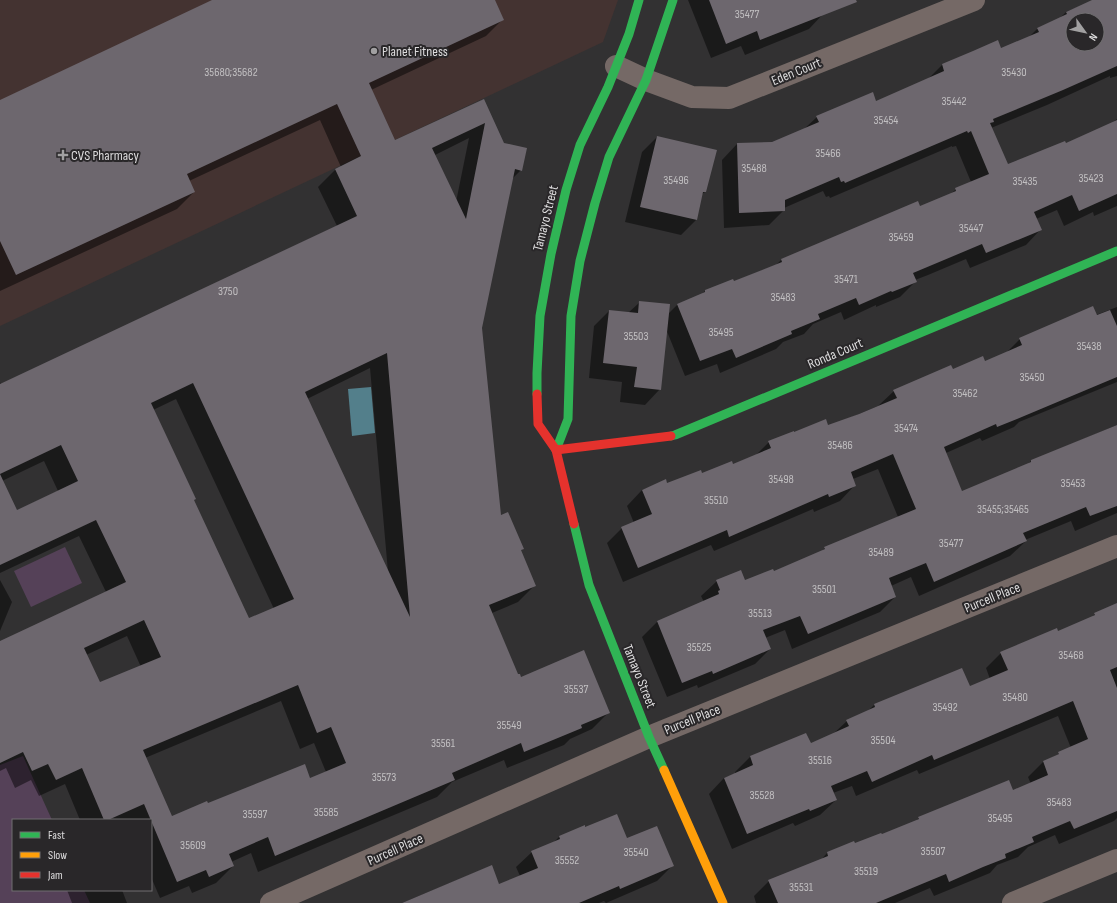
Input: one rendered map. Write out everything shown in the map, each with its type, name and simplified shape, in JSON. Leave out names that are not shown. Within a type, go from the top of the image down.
[{"type":"street","name":"Tamayo Street","points":[[639,0],[629,34],[608,87],[580,145],[568,182],[551,254],[540,316],[537,374],[538,424],[556,450],[589,585],[649,737],[723,903]]},
{"type":"street","points":[[556,450],[568,419],[571,316],[580,261],[595,203],[609,157],[646,80],[673,0]]},
{"type":"street","name":"Eden Court","points":[[616,66],[646,80],[692,97],[729,98],[974,0]]},
{"type":"street","name":"Ronda Court","points":[[556,450],[675,435],[1117,251]]},
{"type":"street","name":"Purcell Place","points":[[271,903],[649,737],[1117,546]]},
{"type":"street","points":[[1013,903],[1117,860]]},
{"type":"shaded area","points":[[0,0],[618,0],[603,42],[0,326]]},
{"type":"shaded area","points":[[65,547],[82,583],[31,607],[14,571]]},
{"type":"shaded area","points":[[23,756],[52,819],[12,819],[12,891],[84,891],[90,903],[0,903],[0,765]]},
{"type":"water","points":[[371,387],[375,433],[352,436],[348,389]]},
{"type":"building","points":[[212,0],[495,0],[504,20],[369,83],[395,140],[484,99],[504,143],[527,148],[522,171],[515,169],[482,328],[501,515],[508,512],[524,549],[521,550],[536,586],[489,605],[518,674],[520,674],[521,677],[584,650],[610,713],[581,725],[582,728],[524,752],[521,743],[452,773],[455,780],[275,856],[268,837],[229,854],[234,866],[209,877],[206,870],[177,882],[152,823],[152,819],[150,819],[144,804],[110,819],[104,819],[82,768],[56,780],[48,764],[32,771],[23,752],[0,763],[0,641],[126,582],[96,520],[0,565],[0,474],[0,384],[357,216],[335,169],[361,156],[337,104],[187,174],[195,192],[16,275],[0,241],[0,100]],"holes":[[[485,123],[466,219],[432,148]],[[387,353],[410,617],[305,392]],[[193,383],[294,599],[249,618],[151,403]],[[61,445],[78,481],[17,510],[0,474]],[[144,620],[161,657],[100,682],[84,648]],[[298,685],[317,733],[331,727],[346,763],[310,778],[305,764],[208,803],[207,801],[172,816],[143,750]]]},
{"type":"building","points":[[709,0],[856,0],[857,2],[760,40],[757,31],[726,44]]},
{"type":"building","points":[[1092,0],[1117,0],[1117,66],[993,119],[994,122],[990,123],[1008,164],[1065,141],[1066,143],[1117,120],[1117,194],[1079,211],[1072,195],[1034,212],[1042,230],[986,253],[982,244],[913,273],[917,282],[892,292],[891,291],[859,305],[856,298],[818,314],[820,319],[791,331],[792,334],[736,358],[732,349],[700,361],[677,304],[705,292],[705,290],[733,279],[734,281],[782,262],[781,259],[918,201],[920,206],[956,191],[955,188],[989,174],[971,131],[968,133],[967,131],[845,183],[844,181],[841,182],[839,177],[785,200],[785,211],[739,213],[737,143],[772,142],[819,122],[816,116],[873,92],[876,101],[944,71],[942,64],[998,40],[1001,48],[1039,32],[1037,28],[1065,15],[1065,52],[1105,52],[1105,12],[1066,12]]},
{"type":"building","points":[[657,136],[717,150],[706,192],[703,192],[697,220],[640,207]]},
{"type":"building","points":[[639,301],[670,304],[661,390],[634,387],[637,367],[603,363],[609,310],[638,313]]},
{"type":"building","points":[[1093,306],[1097,315],[1110,310],[1117,326],[1117,377],[997,427],[996,424],[944,447],[962,491],[1031,462],[1031,460],[1117,425],[1117,506],[1090,516],[1086,507],[1023,533],[1027,541],[934,582],[926,563],[889,578],[896,597],[808,634],[800,616],[763,630],[771,649],[713,674],[712,671],[682,683],[657,621],[719,594],[718,591],[720,590],[716,580],[741,570],[745,580],[773,569],[774,571],[825,549],[824,547],[916,509],[893,454],[851,472],[856,486],[829,497],[828,494],[729,537],[727,530],[638,568],[621,527],[652,514],[642,490],[666,479],[667,483],[701,470],[702,473],[732,461],[733,464],[771,448],[768,441],[826,419],[828,425],[859,414],[897,398],[893,390],[951,365],[953,369],[983,356],[985,361],[1022,345],[1019,338]]},
{"type":"building","points":[[1117,603],[1117,667],[1110,670],[1117,688],[1117,811],[1074,829],[1070,821],[1032,837],[1034,842],[1005,854],[1006,858],[949,882],[946,874],[876,903],[778,903],[768,880],[828,856],[827,852],[854,841],[855,843],[881,833],[882,834],[919,819],[918,817],[1009,780],[1013,790],[1048,775],[1043,761],[1059,754],[1058,752],[1088,739],[1073,701],[934,760],[932,755],[872,782],[867,771],[831,786],[837,800],[810,811],[809,809],[747,834],[724,778],[753,765],[750,756],[806,733],[811,743],[849,726],[846,720],[875,707],[874,704],[962,668],[970,686],[1008,670],[1000,652],[1057,628],[1058,631],[1095,615],[1094,613]]},
{"type":"building","points":[[617,814],[627,838],[657,826],[674,866],[620,889],[619,886],[579,903],[402,903],[492,865],[499,884],[538,868],[531,851],[560,839],[559,836]]},
{"type":"traffic: fast","points":[[537,394],[540,316],[551,254],[566,190],[580,145],[608,87],[629,34],[639,0]]},
{"type":"traffic: fast","points":[[556,450],[568,419],[571,316],[580,261],[595,203],[609,157],[646,80],[673,0]]},
{"type":"traffic: fast","points":[[671,436],[1117,251]]},
{"type":"traffic: fast","points":[[574,524],[589,585],[649,737],[664,770]]},
{"type":"traffic: slow","points":[[664,770],[723,903]]},
{"type":"traffic: jam","points":[[537,394],[538,424],[556,450],[574,524]]},
{"type":"traffic: jam","points":[[556,450],[671,436]]},
{"type":"place","name":"Planet Fitness","points":[[374,51]]},
{"type":"place","name":"CVS Pharmacy","points":[[63,155]]}]
